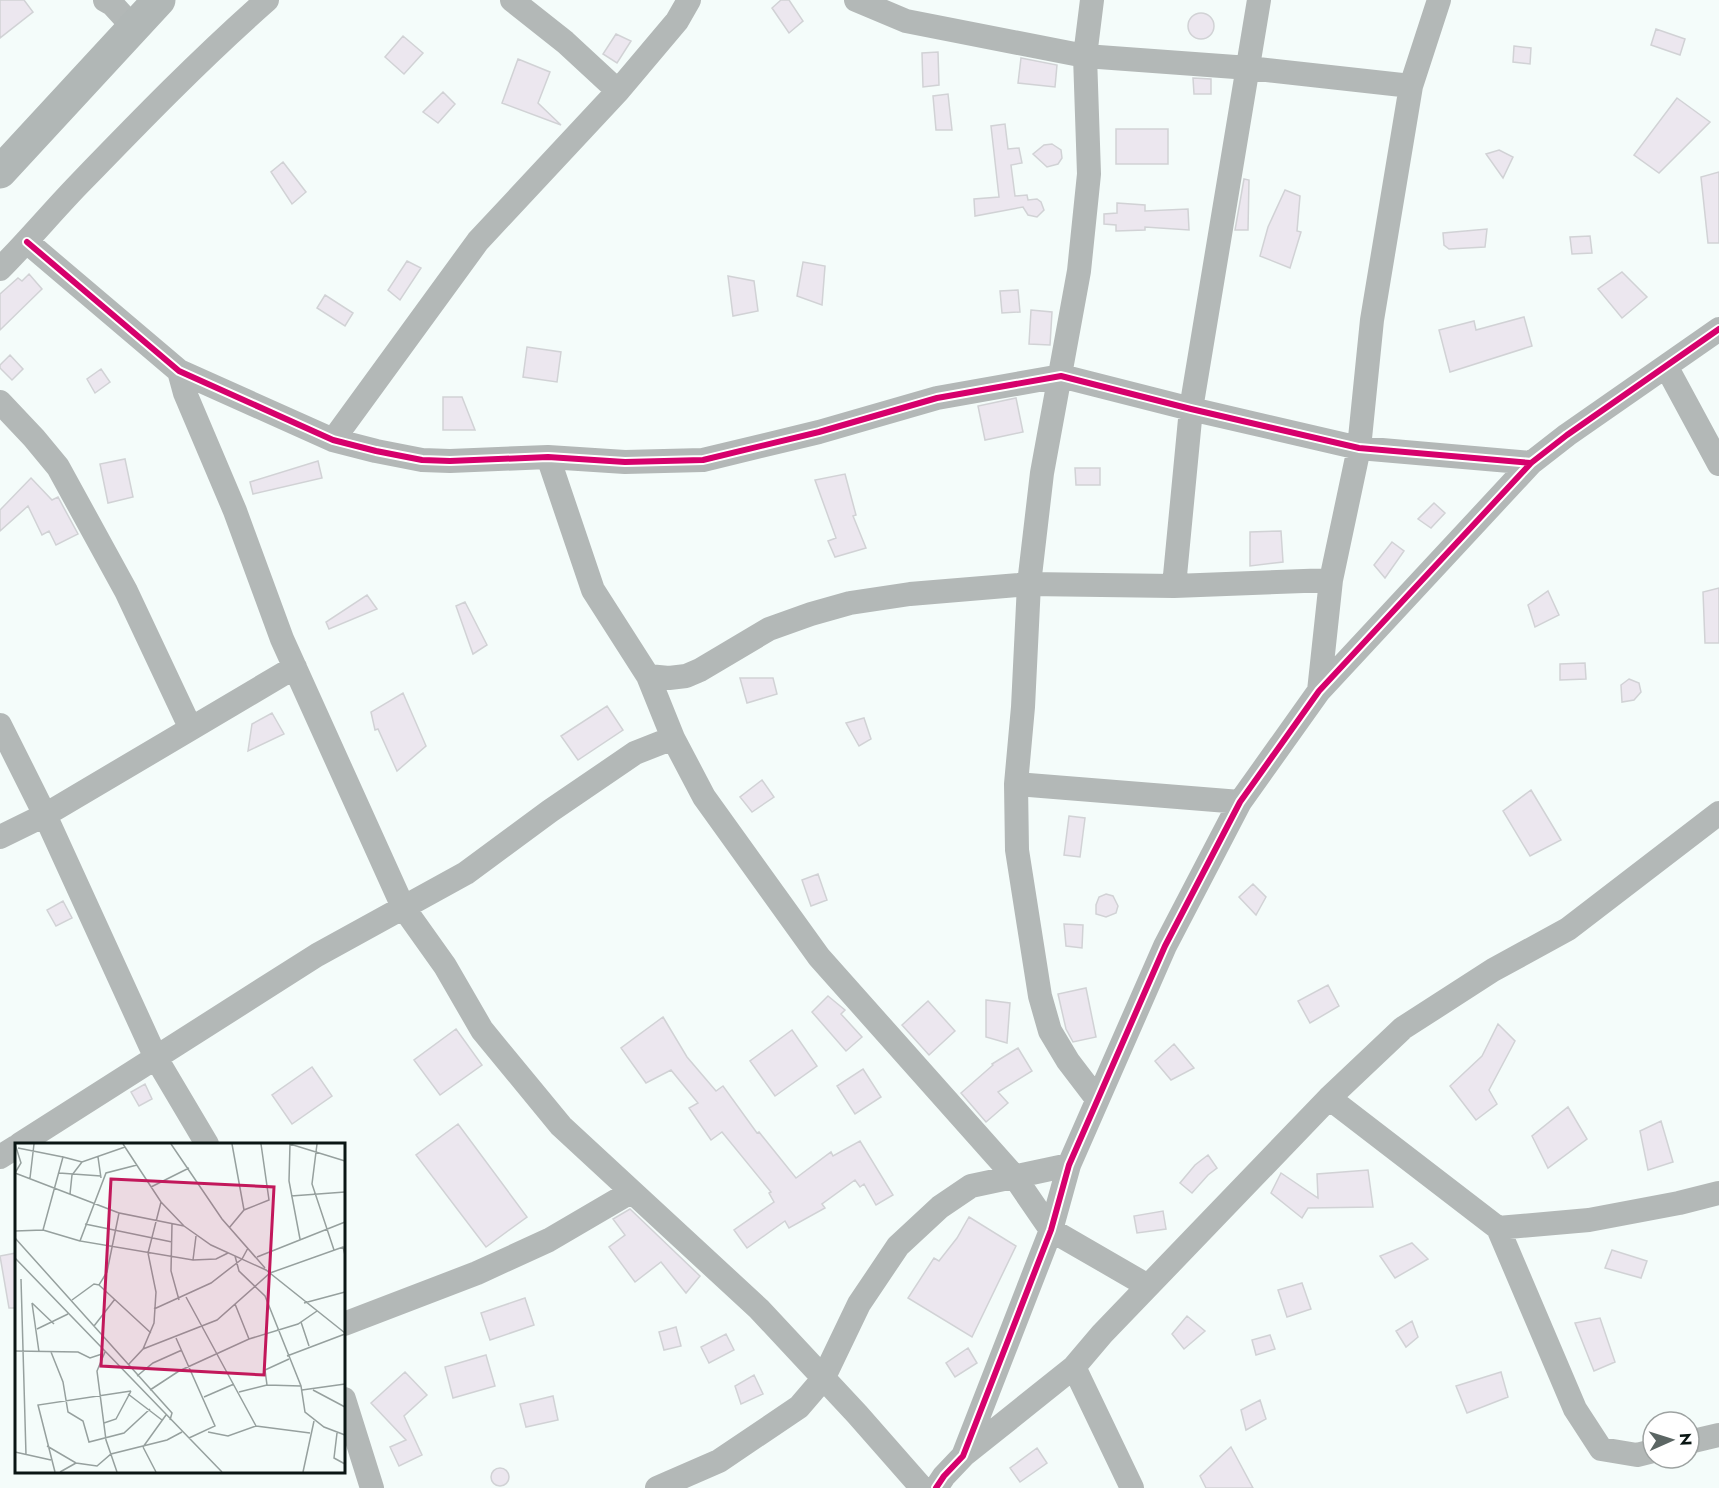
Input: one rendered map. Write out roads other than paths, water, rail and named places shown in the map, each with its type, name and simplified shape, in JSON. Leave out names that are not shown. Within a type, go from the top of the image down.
[{"type":"street","points":[[0,172],[115,8],[159,0]]},
{"type":"street","points":[[0,269],[76,187],[236,27],[267,0]]},
{"type":"street","points":[[512,0],[565,42],[618,91]]},
{"type":"street","points":[[333,440],[478,241],[618,91],[677,21],[689,0]]},
{"type":"street","points":[[856,0],[906,21],[1085,56],[1248,68],[1411,86]]},
{"type":"street","points":[[1092,0],[1085,56],[1089,174],[1079,271],[1042,472],[1029,584],[1023,707],[1016,784],[1017,850],[1040,996],[1050,1031],[1068,1061],[1097,1099]]},
{"type":"street","points":[[1174,585],[1191,409],[1259,0]]},
{"type":"street","points":[[1319,691],[1331,580],[1359,448],[1372,320],[1411,86],[1439,0]]},
{"type":"street","points":[[27,242],[178,371],[333,440],[422,460],[548,457],[625,462],[703,460],[819,432],[937,398],[1061,376],[1359,448],[1531,463]]},
{"type":"street","points":[[963,1456],[1051,1230],[1069,1165],[1165,946],[1240,802],[1319,691],[1531,463],[1567,435],[1719,329]]},
{"type":"street","points":[[1666,366],[1719,464]]},
{"type":"street","points":[[178,371],[185,393],[235,511],[282,639],[403,907],[445,966],[482,1030],[561,1126],[759,1309],[922,1488]]},
{"type":"street","points":[[0,402],[58,468],[126,591],[190,728]]},
{"type":"street","points":[[548,457],[593,590],[648,676],[673,738],[704,797],[819,957],[1014,1176],[1051,1230],[1148,1286]]},
{"type":"street","points":[[648,676],[669,678],[700,670],[769,629],[811,614],[850,603],[910,594],[1029,584],[1174,585],[1331,580]]},
{"type":"street","points":[[0,837],[45,815],[295,667]]},
{"type":"street","points":[[0,725],[45,815],[156,1058],[206,1143]]},
{"type":"street","points":[[22,1143],[317,955],[466,873],[550,810],[635,753],[673,738]]},
{"type":"street","points":[[1016,784],[1240,802]]},
{"type":"street","points":[[936,1488],[963,1456],[1074,1367],[1148,1286],[1329,1098],[1403,1028],[1493,970],[1568,929],[1719,813]]},
{"type":"street","points":[[1329,1098],[1498,1228],[1575,1409],[1601,1449],[1641,1454]]},
{"type":"street","points":[[0,1157],[15,1148]]},
{"type":"street","points":[[657,1488],[719,1461],[799,1407],[824,1379],[859,1304],[898,1246],[940,1207],[971,1186],[1069,1165]]},
{"type":"street","points":[[345,1324],[477,1273],[539,1245],[631,1192]]},
{"type":"street","points":[[1498,1228],[1589,1220],[1679,1203],[1719,1192]]},
{"type":"street","points":[[1074,1367],[1132,1488]]},
{"type":"street","points":[[345,1402],[372,1488]]},
{"type":"street","points":[[1701,1439],[1719,1435]]}]
